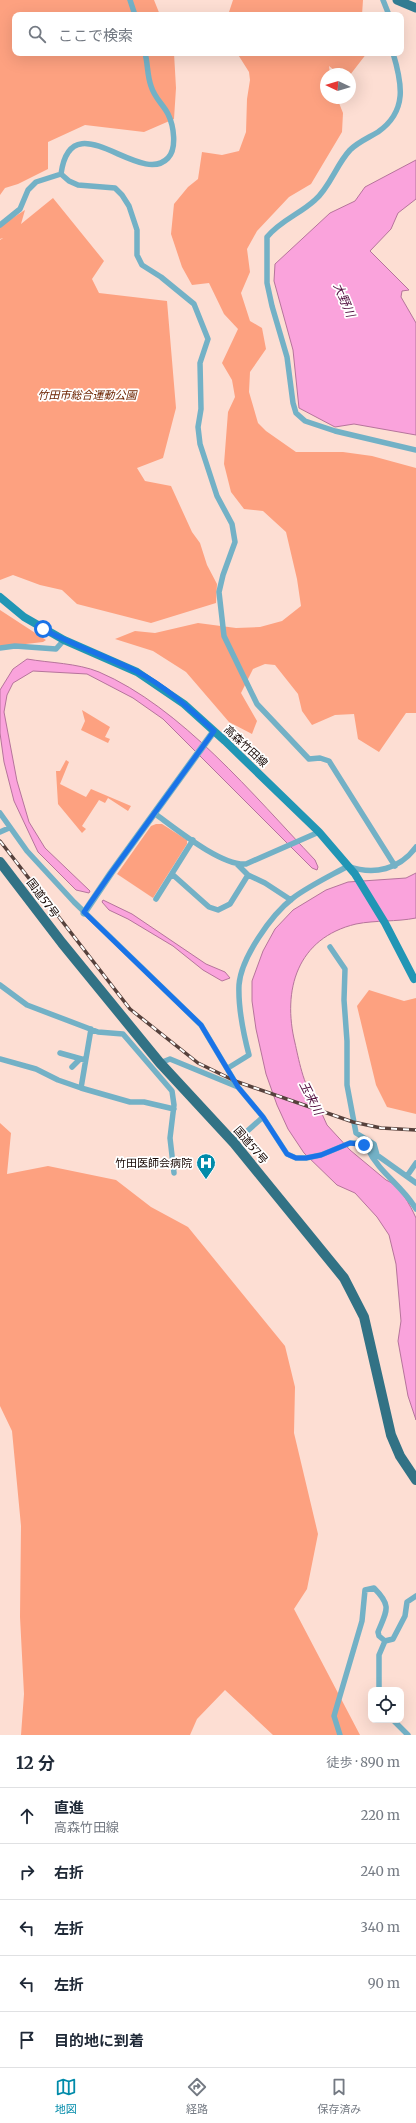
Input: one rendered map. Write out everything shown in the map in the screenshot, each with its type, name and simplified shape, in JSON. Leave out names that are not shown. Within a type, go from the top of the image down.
[{"type":"highway","name":"国道57号","points":[[0,862],[62,943],[160,1063],[234,1143],[335,1265],[352,1289],[369,1332],[391,1435],[400,1456],[416,1480]]},
{"type":"main road","points":[[397,0],[416,8]]},
{"type":"main road","name":"高森竹田線","points":[[0,597],[24,617],[64,640],[137,672],[184,704],[214,731],[319,832],[355,874],[414,979]]},
{"type":"street","points":[[130,0],[134,12]]},
{"type":"street","points":[[383,0],[388,12]]},
{"type":"street","points":[[62,174],[66,156],[69,151],[79,144],[96,146],[132,160],[154,165],[161,164],[173,151],[173,137],[168,114],[155,98],[146,56]]},
{"type":"street","points":[[394,56],[401,80],[398,107],[391,121],[350,150],[339,163],[316,200],[280,223],[267,237],[267,283],[287,357],[293,403],[296,413],[305,421],[335,431],[416,450]]},
{"type":"street","points":[[0,225],[20,209],[28,190],[36,182],[62,174]]},
{"type":"street","points":[[62,174],[69,181],[78,184],[115,188],[122,195],[129,206],[137,230],[137,255],[142,265],[161,277],[194,304],[208,339],[200,363],[201,409],[198,427],[200,444],[217,496],[232,524],[235,542],[223,575],[219,592],[224,636],[257,704],[309,759],[320,758],[329,762],[395,866]]},
{"type":"street","points":[[0,648],[15,646],[56,649],[64,640]]},
{"type":"street","points":[[84,912],[214,731]]},
{"type":"street","points":[[0,813],[9,828],[27,851],[84,912],[201,1025],[238,1087],[263,1117],[282,1149],[287,1154],[296,1158],[306,1158],[321,1155],[350,1143],[360,1143],[416,1183]]},
{"type":"street","points":[[154,813],[205,848],[237,864],[248,875],[265,883],[290,900]]},
{"type":"street","points":[[0,832],[9,828]]},
{"type":"street","points":[[237,864],[252,860],[319,832]]},
{"type":"street","points":[[156,899],[193,840]]},
{"type":"street","points":[[228,1068],[249,1055],[242,1028],[239,984],[244,967],[259,937],[272,919],[290,900],[348,866],[356,869],[375,871],[395,866],[408,858],[416,847]]},
{"type":"street","points":[[172,874],[209,906],[218,910],[230,904],[248,875]]},
{"type":"street","points":[[330,947],[345,969],[344,1000],[348,1085],[353,1122],[356,1133],[374,1144],[377,1155]]},
{"type":"street","points":[[0,985],[27,1005],[98,1032],[123,1034],[172,1091],[174,1110],[170,1138],[174,1172]]},
{"type":"street","points":[[81,1088],[83,1060],[91,1029]]},
{"type":"street","points":[[60,1053],[83,1060]]},
{"type":"street","points":[[0,1059],[36,1069],[58,1080],[81,1088],[130,1102],[144,1102],[174,1110]]},
{"type":"street","points":[[160,1063],[170,1059],[217,1080],[238,1087]]},
{"type":"street","points":[[72,1067],[83,1060]]},
{"type":"street","points":[[234,1143],[263,1117]]},
{"type":"street","points":[[368,1149],[373,1161],[410,1198],[416,1209]]},
{"type":"street","points":[[407,1176],[416,1163]]},
{"type":"street","points":[[340,1735],[334,1716],[362,1621],[365,1590],[374,1588],[384,1598],[388,1610],[378,1632],[379,1636],[384,1641]]},
{"type":"street","points":[[384,1641],[392,1639],[405,1616],[407,1602],[416,1596]]},
{"type":"street","points":[[379,1687],[379,1655],[384,1641]]},
{"type":"street","points":[[396,1723],[408,1735]]},
{"type":"green space","points":[[0,0],[154,0],[159,12],[12,12],[12,56],[174,56],[176,88],[174,119],[144,132],[85,125],[48,142],[48,169],[18,184],[5,188],[0,195]]},
{"type":"green space","points":[[233,0],[363,0],[362,12],[229,12]]},
{"type":"green space","points":[[239,56],[365,56],[355,68],[332,68],[329,66],[329,68],[320,68],[320,104],[339,104],[343,113],[342,132],[311,184],[289,197],[257,231],[247,249],[250,272],[241,293],[250,321],[262,328],[266,349],[250,372],[249,392],[258,423],[266,431],[296,452],[343,452],[372,456],[416,468],[416,713],[406,713],[379,752],[358,739],[354,714],[335,715],[312,725],[302,711],[298,694],[275,665],[265,664],[253,669],[241,693],[257,721],[252,734],[229,722],[186,672],[153,651],[115,639],[135,631],[155,633],[198,623],[236,628],[260,627],[282,621],[301,606],[297,579],[286,532],[263,511],[244,509],[231,492],[224,464],[228,412],[235,397],[232,380],[222,363],[238,329],[224,314],[209,283],[192,285],[182,267],[171,234],[174,204],[188,187],[198,179],[202,152],[222,155],[239,151],[246,132],[247,99],[250,80],[249,72]]},
{"type":"green space","name":"竹田市総合運動公園","points":[[53,198],[104,261],[92,279],[99,293],[167,301],[176,408],[163,458],[137,468],[145,481],[171,486],[192,532],[200,543],[207,565],[217,584],[216,603],[151,623],[77,604],[62,590],[40,585],[13,575],[0,580],[0,240],[3,238],[0,239],[0,226],[25,210],[21,224]]},
{"type":"green space","points":[[0,610],[46,640],[43,642],[0,647]]},
{"type":"green space","points":[[82,710],[110,727],[105,737],[110,739],[108,743],[81,730],[85,721]]},
{"type":"green space","points":[[66,760],[69,762],[60,784],[86,797],[91,789],[131,806],[128,811],[108,798],[105,803],[99,800],[82,826],[86,829],[82,833],[58,804],[56,771],[60,771]]},
{"type":"green space","points":[[162,824],[187,840],[187,844],[153,898],[117,874],[151,826]]},
{"type":"green space","points":[[369,990],[404,1001],[416,998],[416,1114],[387,1107],[376,1085],[357,1006]]},
{"type":"green space","points":[[0,1123],[11,1133],[7,1174],[48,1166],[116,1180],[151,1207],[188,1227],[285,1346],[295,1387],[294,1433],[318,1534],[307,1589],[294,1609],[360,1735],[273,1735],[225,1690],[197,1719],[190,1735],[21,1735],[24,1694],[20,1617],[21,1526],[12,1431],[0,1406]]},
{"type":"water","name":"大野川","points":[[416,160],[416,199],[398,213],[391,229],[370,251],[409,290],[402,291],[401,297],[416,323],[416,435],[354,424],[335,427],[299,408],[293,350],[274,281],[275,264],[330,213],[355,201],[365,187]]},
{"type":"water","points":[[27,659],[91,669],[129,688],[159,707],[215,755],[315,860],[318,867],[317,870],[312,868],[163,719],[133,698],[87,674],[33,671],[13,683],[7,695],[4,712],[17,781],[29,822],[45,848],[90,891],[89,893],[76,890],[38,852],[14,801],[4,762],[0,733],[0,690],[13,669]]},
{"type":"water","name":"玉来川","points":[[416,873],[416,918],[356,924],[336,931],[320,941],[307,954],[298,969],[293,986],[291,1023],[302,1072],[307,1087],[314,1096],[327,1125],[350,1150],[386,1180],[396,1186],[408,1202],[416,1218],[416,1420],[408,1396],[398,1341],[401,1321],[396,1264],[389,1235],[377,1217],[355,1193],[337,1185],[304,1153],[288,1129],[277,1105],[266,1074],[256,1029],[252,1001],[252,981],[263,951],[275,929],[293,910],[326,890],[348,882],[406,878]]},
{"type":"water","points":[[103,900],[132,914],[206,964],[225,972],[230,978],[222,981],[203,970],[173,946],[128,919],[109,910],[102,902]]},
{"type":"railway","points":[[0,841],[130,1009],[198,1063],[235,1081],[353,1122],[381,1128],[416,1130]]},
{"type":"place","name":"竹田医師会病院","points":[[206,1180]]},
{"type":"route","points":[[43,629],[64,640],[137,672],[184,704],[214,731],[84,912],[201,1025],[238,1087],[263,1117],[282,1149],[287,1154],[296,1158],[306,1158],[321,1155],[350,1143],[360,1143],[364,1145]]}]
